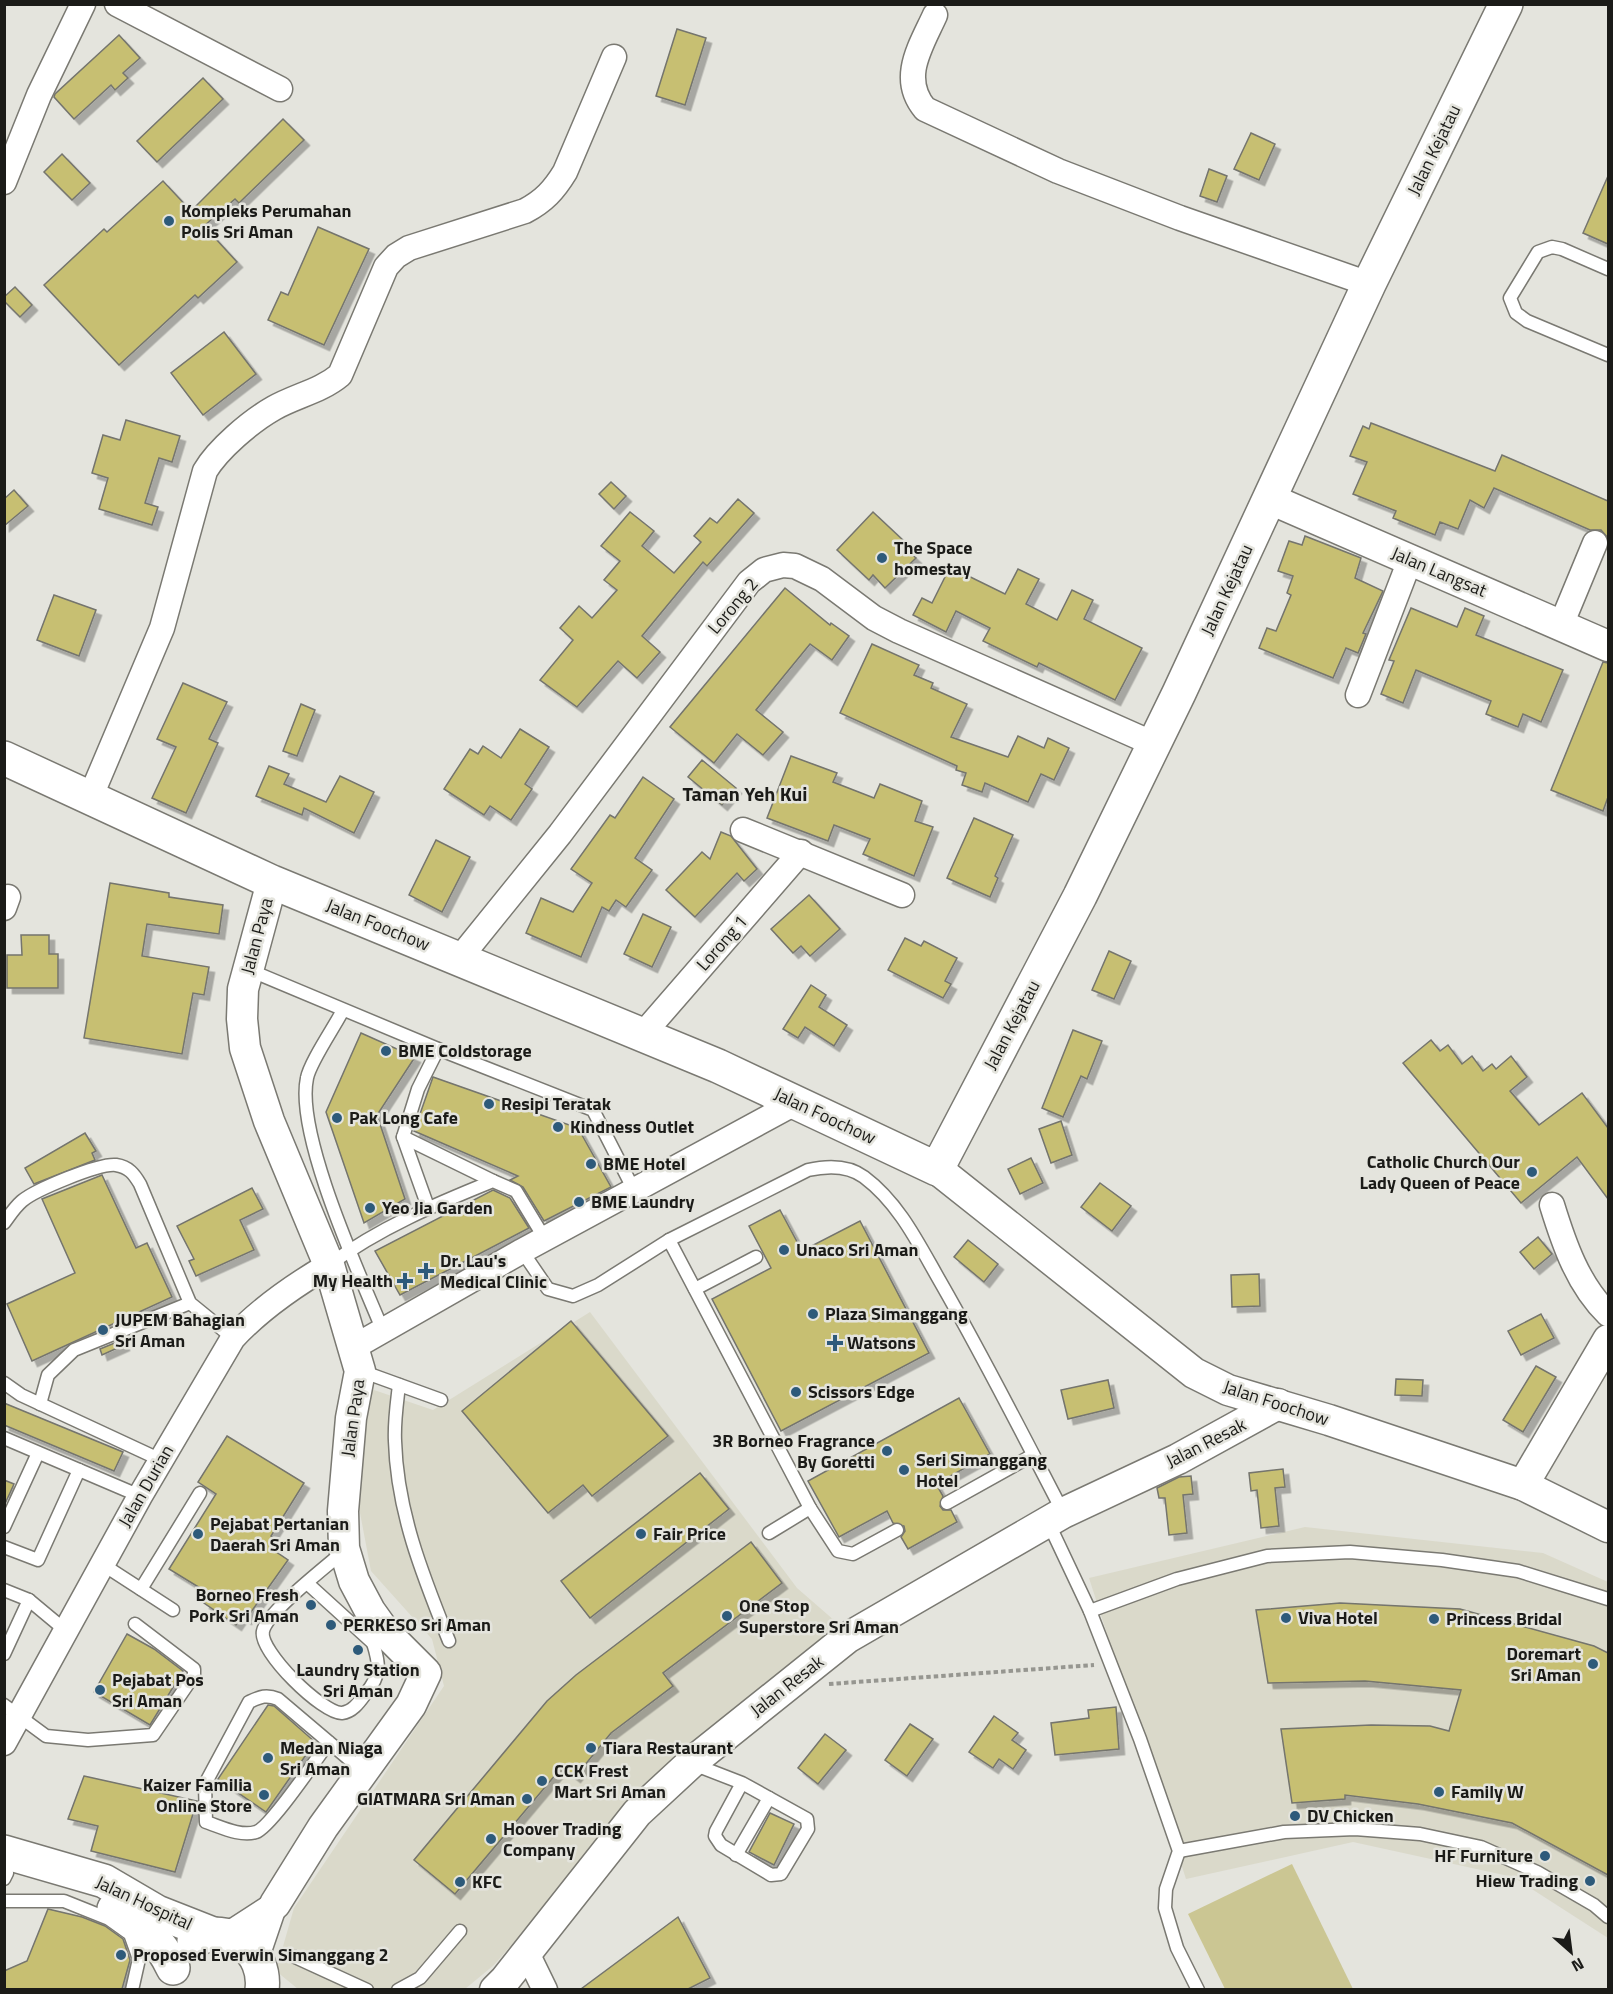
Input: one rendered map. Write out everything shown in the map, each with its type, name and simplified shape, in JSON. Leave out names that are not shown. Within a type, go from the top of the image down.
[{"type":"main road","name":"Jalan Kejatau","points":[[937,1169],[1080,896],[1270,499],[1369,284],[1506,4]]},
{"type":"main road","name":"Jalan Foochow","points":[[4,758],[272,882],[643,1034],[797,1102],[937,1169]]},
{"type":"main road","name":"Jalan Hospital","points":[[5,1876],[104,1881],[157,1912],[250,1947],[264,1979]]},
{"type":"main road","name":"Jalan Hospital","points":[[5,1876],[73,1893],[118,1911],[149,1932],[164,1949],[172,1979]]},
{"type":"main road","points":[[172,1979],[178,1955],[188,1945],[220,1935]]},
{"type":"street","points":[[4,182],[39,95],[83,4]]},
{"type":"street","points":[[117,4],[280,89]]},
{"type":"street","points":[[935,15],[916,56],[911,77],[917,100],[925,109],[1058,171],[1180,218],[1369,284]]},
{"type":"street","points":[[90,798],[162,628],[205,471],[212,458],[273,409],[330,383],[340,375],[386,267],[396,255],[409,248],[525,211],[542,202],[565,172],[614,57]]},
{"type":"street","name":"Jalan Langsat","points":[[1270,499],[1608,646]]},
{"type":"street","points":[[1561,625],[1595,543]]},
{"type":"street","points":[[1358,695],[1410,560]]},
{"type":"street","name":"Lorong 2","points":[[459,959],[560,834],[749,582],[764,570],[783,565],[805,569],[874,618],[899,631],[1154,744]]},
{"type":"street","points":[[743,830],[902,895]]},
{"type":"street","name":"Lorong 1","points":[[643,1034],[801,852]]},
{"type":"street","name":"Jalan Paya","points":[[272,882],[243,988],[242,1019],[246,1048],[273,1132],[339,1257],[357,1359],[345,1488],[345,1550],[354,1581],[370,1611],[379,1637],[426,1673],[411,1705],[323,1827],[275,1904]]},
{"type":"street","points":[[357,1359],[383,1331],[522,1251],[635,1192],[797,1102]]},
{"type":"street","name":"Jalan Foochow","points":[[937,1169],[1194,1373],[1228,1390],[1278,1404],[1523,1485],[1608,1527]]},
{"type":"street","points":[[1552,1205],[1565,1246],[1578,1274],[1598,1304],[1608,1314]]},
{"type":"street","name":"Jalan Durian","points":[[4,1743],[12,1711],[66,1630],[160,1460],[233,1338],[253,1317],[298,1283],[339,1257]]},
{"type":"street","points":[[1523,1485],[1608,1340]]},
{"type":"street","name":"Jalan Resak","points":[[495,1989],[636,1813],[691,1763],[847,1638],[1056,1518],[1178,1459],[1278,1404]]},
{"type":"street","points":[[220,1935],[275,1904]]},
{"type":"street","points":[[264,1979],[275,1904]]},
{"type":"street","points":[[526,1953],[545,1989]]},
{"type":"lane","points":[[1608,269],[1552,247],[1538,252],[1510,298],[1516,313],[1527,321],[1608,355]]},
{"type":"lane","points":[[249,970],[438,1049],[593,1110],[635,1192]]},
{"type":"lane","points":[[343,1010],[307,1078],[308,1131],[339,1257],[383,1331]]},
{"type":"lane","points":[[428,1207],[404,1137],[418,1089],[438,1049]]},
{"type":"lane","points":[[404,1137],[516,1191],[545,1239]]},
{"type":"lane","points":[[4,1223],[12,1210],[32,1195],[102,1166],[124,1167],[133,1172],[140,1184],[190,1303],[233,1338]]},
{"type":"lane","points":[[522,1251],[548,1289],[573,1296],[598,1285],[669,1240],[808,1170],[827,1166],[862,1175],[889,1198],[906,1222],[969,1331],[1033,1455],[1140,1739],[1179,1851],[1166,1889],[1165,1908],[1177,1948],[1198,1989]]},
{"type":"lane","points":[[339,1257],[428,1207],[493,1181]]},
{"type":"lane","points":[[669,1240],[810,1508],[838,1551],[853,1554],[897,1530]]},
{"type":"lane","points":[[694,1289],[756,1257]]},
{"type":"lane","points":[[39,1404],[48,1375],[74,1350],[190,1303]]},
{"type":"lane","points":[[357,1359],[399,1385],[441,1400]]},
{"type":"lane","points":[[4,1383],[39,1404],[160,1460]]},
{"type":"lane","points":[[399,1385],[394,1439],[402,1505],[414,1553],[449,1641]]},
{"type":"lane","points":[[4,1438],[140,1496]]},
{"type":"lane","points":[[4,1527],[39,1453]]},
{"type":"lane","points":[[947,1503],[1033,1455]]},
{"type":"lane","points":[[4,1547],[38,1560],[79,1470]]},
{"type":"lane","points":[[141,1589],[201,1493]]},
{"type":"lane","points":[[769,1533],[810,1508]]},
{"type":"lane","points":[[307,1583],[379,1637],[379,1675],[357,1705],[348,1712],[340,1713],[330,1710],[293,1679],[268,1650],[263,1640],[263,1631],[279,1608],[307,1583],[345,1550]]},
{"type":"lane","points":[[1090,1611],[1177,1579],[1267,1556],[1350,1552],[1442,1560],[1518,1571],[1608,1599]]},
{"type":"lane","points":[[102,1564],[173,1610]]},
{"type":"lane","points":[[4,1590],[29,1600],[66,1630]]},
{"type":"lane","points":[[4,1654],[29,1600]]},
{"type":"lane","points":[[12,1711],[46,1736],[88,1740],[153,1735],[194,1675],[194,1669],[135,1624]]},
{"type":"lane","points":[[329,1742],[271,1821],[257,1832],[241,1833],[206,1822],[205,1784],[249,1702],[268,1695],[278,1699],[329,1742],[363,1771]]},
{"type":"lane","points":[[691,1763],[742,1783],[803,1815],[808,1823],[808,1829],[785,1870],[777,1875],[771,1875],[721,1845],[715,1836],[742,1783]]},
{"type":"lane","points":[[736,1854],[770,1798]]},
{"type":"lane","points":[[1179,1851],[1284,1832],[1355,1829],[1420,1834],[1481,1847],[1537,1872],[1594,1905],[1608,1917]]},
{"type":"lane","points":[[5,1876],[109,1919],[130,1934],[139,1959],[132,1989]]},
{"type":"lane","points":[[398,1989],[420,1978],[460,1931]]},
{"type":"lane","points":[[295,1957],[367,1989]]},
{"type":"path","points":[[784,1687],[1110,1664]]},
{"type":"shaded area","points":[[590,1312],[797,1588],[835,1621],[829,1642],[654,1781],[494,1965],[465,1989],[298,1989],[276,1971],[294,1908],[444,1686],[432,1639],[371,1571],[357,1497],[371,1389],[433,1410]]},
{"type":"shaded area","points":[[1305,1527],[1543,1553],[1608,1582],[1608,1938],[1513,1877],[1353,1842],[1186,1879],[1089,1578]]},
{"type":"shaded area","points":[[1292,1864],[1353,1989],[1225,1989],[1188,1914]]},
{"type":"building","points":[[677,29],[706,38],[685,105],[656,96]]},
{"type":"building","points":[[119,35],[140,58],[123,73],[128,78],[115,90],[111,85],[74,119],[54,97],[55,94]]},
{"type":"building","points":[[203,78],[223,99],[157,162],[137,141]]},
{"type":"building","points":[[283,119],[304,140],[239,203],[235,199],[204,226],[237,262],[198,298],[195,295],[119,365],[44,285],[104,229],[107,232],[163,181],[191,211]]},
{"type":"building","points":[[1251,133],[1275,144],[1259,180],[1234,169]]},
{"type":"building","points":[[62,154],[90,183],[72,200],[44,172]]},
{"type":"building","points":[[1209,169],[1227,176],[1217,202],[1200,196]]},
{"type":"building","points":[[1608,176],[1608,244],[1583,233]]},
{"type":"building","points":[[318,227],[369,249],[324,345],[268,320],[281,292],[288,295]]},
{"type":"building","points":[[15,287],[32,305],[20,317],[4,301],[4,297]]},
{"type":"building","points":[[224,332],[256,374],[203,415],[171,373]]},
{"type":"building","points":[[126,420],[180,436],[172,462],[159,458],[145,503],[158,507],[152,525],[99,509],[108,478],[92,473],[103,435],[120,440]]},
{"type":"building","points":[[1371,423],[1495,471],[1502,455],[1608,501],[1608,538],[1601,530],[1590,530],[1494,488],[1484,508],[1470,500],[1458,529],[1440,522],[1435,535],[1393,518],[1396,511],[1353,494],[1367,462],[1350,456],[1363,426],[1369,429]]},
{"type":"building","points":[[611,482],[626,496],[614,509],[599,494]]},
{"type":"building","points":[[14,490],[28,506],[4,526],[4,499]]},
{"type":"building","points":[[738,499],[754,513],[707,566],[703,562],[642,636],[660,652],[637,678],[618,661],[577,707],[540,680],[573,640],[560,628],[579,606],[592,618],[617,590],[604,580],[620,561],[601,546],[630,512],[654,531],[642,546],[674,573],[701,542],[694,536],[710,518],[717,523]]},
{"type":"building","points":[[873,512],[905,542],[902,545],[916,558],[885,588],[873,575],[869,580],[837,550]]},
{"type":"building","points":[[1305,536],[1361,558],[1355,578],[1383,591],[1363,633],[1366,634],[1358,653],[1346,648],[1333,678],[1259,648],[1267,628],[1276,631],[1291,595],[1287,593],[1293,576],[1278,571],[1289,541],[1302,545]]},
{"type":"building","points":[[950,567],[1005,594],[1018,569],[1039,579],[1026,604],[1057,620],[1072,590],[1093,600],[1084,619],[1142,648],[1115,700],[1039,663],[1037,667],[983,641],[990,628],[956,611],[946,632],[913,615],[922,598],[932,603]]},
{"type":"building","points":[[785,588],[830,625],[831,623],[849,636],[832,660],[810,644],[756,710],[783,732],[763,755],[737,734],[714,763],[670,727]]},
{"type":"building","points":[[54,595],[96,610],[79,656],[37,640]]},
{"type":"building","points":[[1411,608],[1457,627],[1465,608],[1484,616],[1476,635],[1563,670],[1541,722],[1523,714],[1518,727],[1486,714],[1491,701],[1416,670],[1403,703],[1381,694],[1394,661],[1389,660]]},
{"type":"building","points":[[872,644],[919,665],[914,675],[933,683],[931,688],[967,704],[951,737],[1008,757],[1018,736],[1044,748],[1048,738],[1069,748],[1054,780],[1041,774],[1028,802],[985,783],[982,792],[962,785],[966,773],[956,770],[957,766],[840,713]]},
{"type":"building","points":[[1603,662],[1608,663],[1608,797],[1603,811],[1551,790]]},
{"type":"building","points":[[183,683],[227,702],[209,739],[218,743],[186,813],[152,798],[176,747],[157,739]]},
{"type":"building","points":[[301,704],[315,710],[297,756],[283,751]]},
{"type":"building","points":[[520,729],[549,747],[525,784],[532,789],[511,820],[490,806],[484,815],[444,789],[470,749],[478,754],[483,746],[501,758]]},
{"type":"building","points":[[791,756],[837,773],[833,782],[874,798],[880,784],[922,801],[915,821],[933,827],[914,876],[863,854],[870,839],[834,825],[828,841],[767,818]]},
{"type":"building","points":[[702,760],[736,788],[722,805],[688,777]]},
{"type":"building","points":[[269,766],[289,774],[284,784],[326,802],[340,776],[374,792],[354,833],[304,808],[302,815],[256,796]]},
{"type":"building","points":[[643,777],[674,799],[635,858],[652,870],[626,907],[616,900],[609,911],[602,907],[581,957],[526,933],[541,898],[573,912],[592,883],[571,869],[610,815],[615,818]]},
{"type":"building","points":[[974,818],[1013,835],[995,876],[998,878],[990,897],[947,878]]},
{"type":"building","points":[[721,832],[731,836],[757,869],[744,881],[737,873],[695,917],[666,890],[702,852],[710,859]]},
{"type":"building","points":[[436,840],[470,857],[442,912],[409,895]]},
{"type":"building","points":[[110,883],[169,893],[169,897],[223,905],[219,934],[147,924],[142,956],[209,967],[204,995],[193,993],[182,1054],[84,1038]]},
{"type":"building","points":[[809,895],[840,929],[810,956],[801,946],[793,953],[771,929]]},
{"type":"building","points":[[643,914],[671,927],[652,967],[624,954]]},
{"type":"building","points":[[21,935],[49,935],[49,954],[58,954],[58,988],[7,988],[7,955],[22,955]]},
{"type":"building","points":[[905,938],[921,946],[924,941],[957,958],[945,981],[951,984],[943,998],[888,970]]},
{"type":"building","points":[[1109,951],[1131,961],[1114,999],[1092,990]]},
{"type":"building","points":[[811,985],[826,995],[819,1007],[847,1025],[834,1046],[805,1027],[798,1038],[783,1029]]},
{"type":"building","points":[[1073,1030],[1102,1041],[1087,1079],[1081,1076],[1063,1117],[1042,1108]]},
{"type":"building","points":[[361,1033],[415,1057],[377,1115],[405,1199],[364,1223],[326,1112]]},
{"type":"building","points":[[1431,1040],[1440,1051],[1448,1045],[1462,1064],[1472,1056],[1483,1071],[1492,1064],[1496,1069],[1511,1056],[1527,1077],[1510,1091],[1539,1125],[1582,1093],[1608,1128],[1608,1199],[1577,1157],[1521,1203],[1403,1063]]},
{"type":"building","points":[[433,1077],[578,1128],[611,1187],[544,1221],[523,1187],[510,1180],[518,1176],[414,1131]]},
{"type":"building","points":[[1061,1121],[1072,1155],[1051,1163],[1039,1129]]},
{"type":"building","points":[[85,1133],[96,1151],[92,1153],[95,1160],[34,1184],[25,1168]]},
{"type":"building","points":[[1031,1158],[1043,1183],[1020,1194],[1008,1169]]},
{"type":"building","points":[[102,1175],[136,1248],[147,1243],[172,1297],[32,1361],[7,1304],[75,1273],[42,1199]]},
{"type":"building","points":[[1100,1183],[1131,1206],[1112,1231],[1081,1207]]},
{"type":"building","points":[[252,1188],[263,1209],[240,1220],[254,1250],[196,1276],[189,1261],[194,1259],[177,1226]]},
{"type":"building","points":[[493,1190],[510,1198],[529,1228],[400,1295],[375,1251]]},
{"type":"building","points":[[780,1210],[802,1251],[860,1221],[929,1353],[781,1431],[712,1299],[771,1268],[749,1226]]},
{"type":"building","points":[[1538,1237],[1552,1254],[1534,1269],[1520,1252]]},
{"type":"building","points":[[968,1240],[998,1264],[984,1282],[954,1257]]},
{"type":"building","points":[[1259,1274],[1260,1306],[1232,1307],[1231,1275]]},
{"type":"building","points":[[1541,1314],[1554,1338],[1521,1355],[1508,1331]]},
{"type":"building","points":[[571,1321],[668,1436],[592,1496],[583,1485],[548,1513],[462,1411]]},
{"type":"building","points":[[122,1340],[124,1345],[102,1355],[100,1349]]},
{"type":"building","points":[[1536,1366],[1556,1377],[1523,1432],[1503,1420]]},
{"type":"building","points":[[1396,1379],[1423,1380],[1422,1396],[1395,1395]]},
{"type":"building","points":[[1108,1380],[1114,1408],[1068,1419],[1061,1390]]},
{"type":"building","points":[[959,1398],[990,1454],[936,1484],[943,1496],[940,1506],[943,1510],[951,1510],[957,1522],[908,1549],[901,1537],[905,1531],[904,1526],[893,1523],[887,1511],[839,1537],[808,1481]]},
{"type":"building","points":[[4,1403],[123,1452],[114,1471],[4,1425]]},
{"type":"building","points":[[227,1436],[304,1483],[271,1536],[278,1541],[272,1549],[288,1560],[246,1619],[242,1616],[236,1625],[204,1603],[210,1594],[169,1569],[216,1494],[198,1482]]},
{"type":"building","points":[[1283,1469],[1285,1487],[1275,1488],[1279,1526],[1261,1528],[1257,1490],[1251,1491],[1249,1473]]},
{"type":"building","points":[[700,1473],[729,1509],[590,1618],[561,1581]]},
{"type":"building","points":[[1191,1476],[1193,1494],[1183,1495],[1187,1533],[1169,1535],[1165,1498],[1159,1498],[1157,1488],[1179,1477]]},
{"type":"building","points":[[4,1480],[14,1484],[4,1506]]},
{"type":"building","points":[[751,1542],[782,1583],[663,1673],[673,1686],[611,1733],[575,1777],[562,1767],[455,1894],[414,1860],[547,1701],[576,1675]]},
{"type":"building","points":[[1340,1603],[1460,1609],[1594,1646],[1608,1653],[1608,1875],[1512,1823],[1418,1804],[1345,1795],[1345,1799],[1292,1803],[1281,1729],[1371,1725],[1430,1726],[1449,1731],[1461,1690],[1365,1681],[1268,1683],[1256,1610]]},
{"type":"building","points":[[127,1634],[154,1649],[183,1671],[150,1725],[94,1692]]},
{"type":"building","name":"Medan Niaga Sri Aman","points":[[268,1705],[274,1706],[315,1742],[266,1812],[218,1779]]},
{"type":"building","points":[[1116,1707],[1119,1749],[1055,1755],[1051,1723],[1089,1718],[1088,1710]]},
{"type":"building","points":[[994,1716],[1018,1733],[1012,1740],[1026,1750],[1013,1769],[999,1759],[993,1768],[969,1752]]},
{"type":"building","points":[[910,1724],[933,1739],[907,1776],[885,1760]]},
{"type":"building","points":[[825,1734],[846,1750],[818,1784],[798,1768]]},
{"type":"building","points":[[84,1776],[197,1801],[175,1872],[91,1851],[98,1826],[68,1819]]},
{"type":"building","points":[[770,1813],[794,1824],[774,1865],[749,1852]]},
{"type":"building","points":[[48,1909],[82,1917],[105,1926],[123,1939],[130,1960],[122,1989],[4,1989],[4,1971],[27,1961]]},
{"type":"building","points":[[678,1917],[710,1978],[688,1989],[581,1989]]},
{"type":"place","name":"Kompleks Perumahan Polis Sri Aman","points":[[169,221]]},
{"type":"place","name":"The Space homestay","points":[[882,558]]},
{"type":"place","name":"BME Coldstorage","points":[[386,1051]]},
{"type":"place","name":"Resipi Teratak","points":[[489,1104]]},
{"type":"place","name":"Pak Long Cafe","points":[[337,1118]]},
{"type":"place","name":"Kindness Outlet","points":[[558,1127]]},
{"type":"place","name":"BME Hotel","points":[[591,1164]]},
{"type":"place","name":"Catholic Church Our Lady Queen of Peace","points":[[1532,1172]]},
{"type":"place","name":"BME Laundry","points":[[579,1202]]},
{"type":"place","name":"Yeo Jia Garden","points":[[370,1208]]},
{"type":"place","name":"Unaco Sri Aman","points":[[784,1250]]},
{"type":"place","name":"Dr. Lau's Medical Clinic","points":[[426,1271]]},
{"type":"place","name":"My Health","points":[[405,1281]]},
{"type":"place","name":"Plaza Simanggang","points":[[813,1314]]},
{"type":"place","name":"JUPEM Bahagian Sri Aman","points":[[103,1330]]},
{"type":"place","name":"Watsons","points":[[835,1343]]},
{"type":"place","name":"Scissors Edge","points":[[796,1392]]},
{"type":"place","name":"3R Borneo Fragrance By Goretti","points":[[887,1451]]},
{"type":"place","name":"Seri Simanggang Hotel","points":[[904,1470]]},
{"type":"place","name":"Pejabat Pertanian Daerah Sri Aman","points":[[198,1534]]},
{"type":"place","name":"Fair Price","points":[[641,1534]]},
{"type":"place","name":"Borneo Fresh Pork Sri Aman","points":[[311,1605]]},
{"type":"place","name":"One Stop Superstore Sri Aman","points":[[727,1616]]},
{"type":"place","name":"Viva Hotel","points":[[1286,1618]]},
{"type":"place","name":"Princess Bridal","points":[[1434,1619]]},
{"type":"place","name":"PERKESO Sri Aman","points":[[331,1625]]},
{"type":"place","name":"Laundry Station Sri Aman","points":[[358,1650]]},
{"type":"place","name":"Doremart Sri Aman","points":[[1593,1664]]},
{"type":"place","name":"Pejabat Pos Sri Aman","points":[[100,1690]]},
{"type":"place","name":"Tiara Restaurant","points":[[591,1748]]},
{"type":"place","name":"Medan Niaga Sri Aman","points":[[268,1758]]},
{"type":"place","name":"CCK Frest Mart Sri Aman","points":[[542,1781]]},
{"type":"place","name":"Family W","points":[[1439,1792]]},
{"type":"place","name":"Kaizer Familia Online Store","points":[[264,1795]]},
{"type":"place","name":"GIATMARA Sri Aman","points":[[527,1799]]},
{"type":"place","name":"DV Chicken","points":[[1295,1816]]},
{"type":"place","name":"Hoover Trading Company","points":[[491,1839]]},
{"type":"place","name":"HF Furniture","points":[[1545,1856]]},
{"type":"place","name":"Hiew Trading","points":[[1590,1881]]},
{"type":"place","name":"KFC","points":[[460,1882]]},
{"type":"place","name":"Proposed Everwin Simanggang 2","points":[[121,1955]]},
{"type":"district","name":"Taman Yeh Kui","points":[[745,794]]}]
